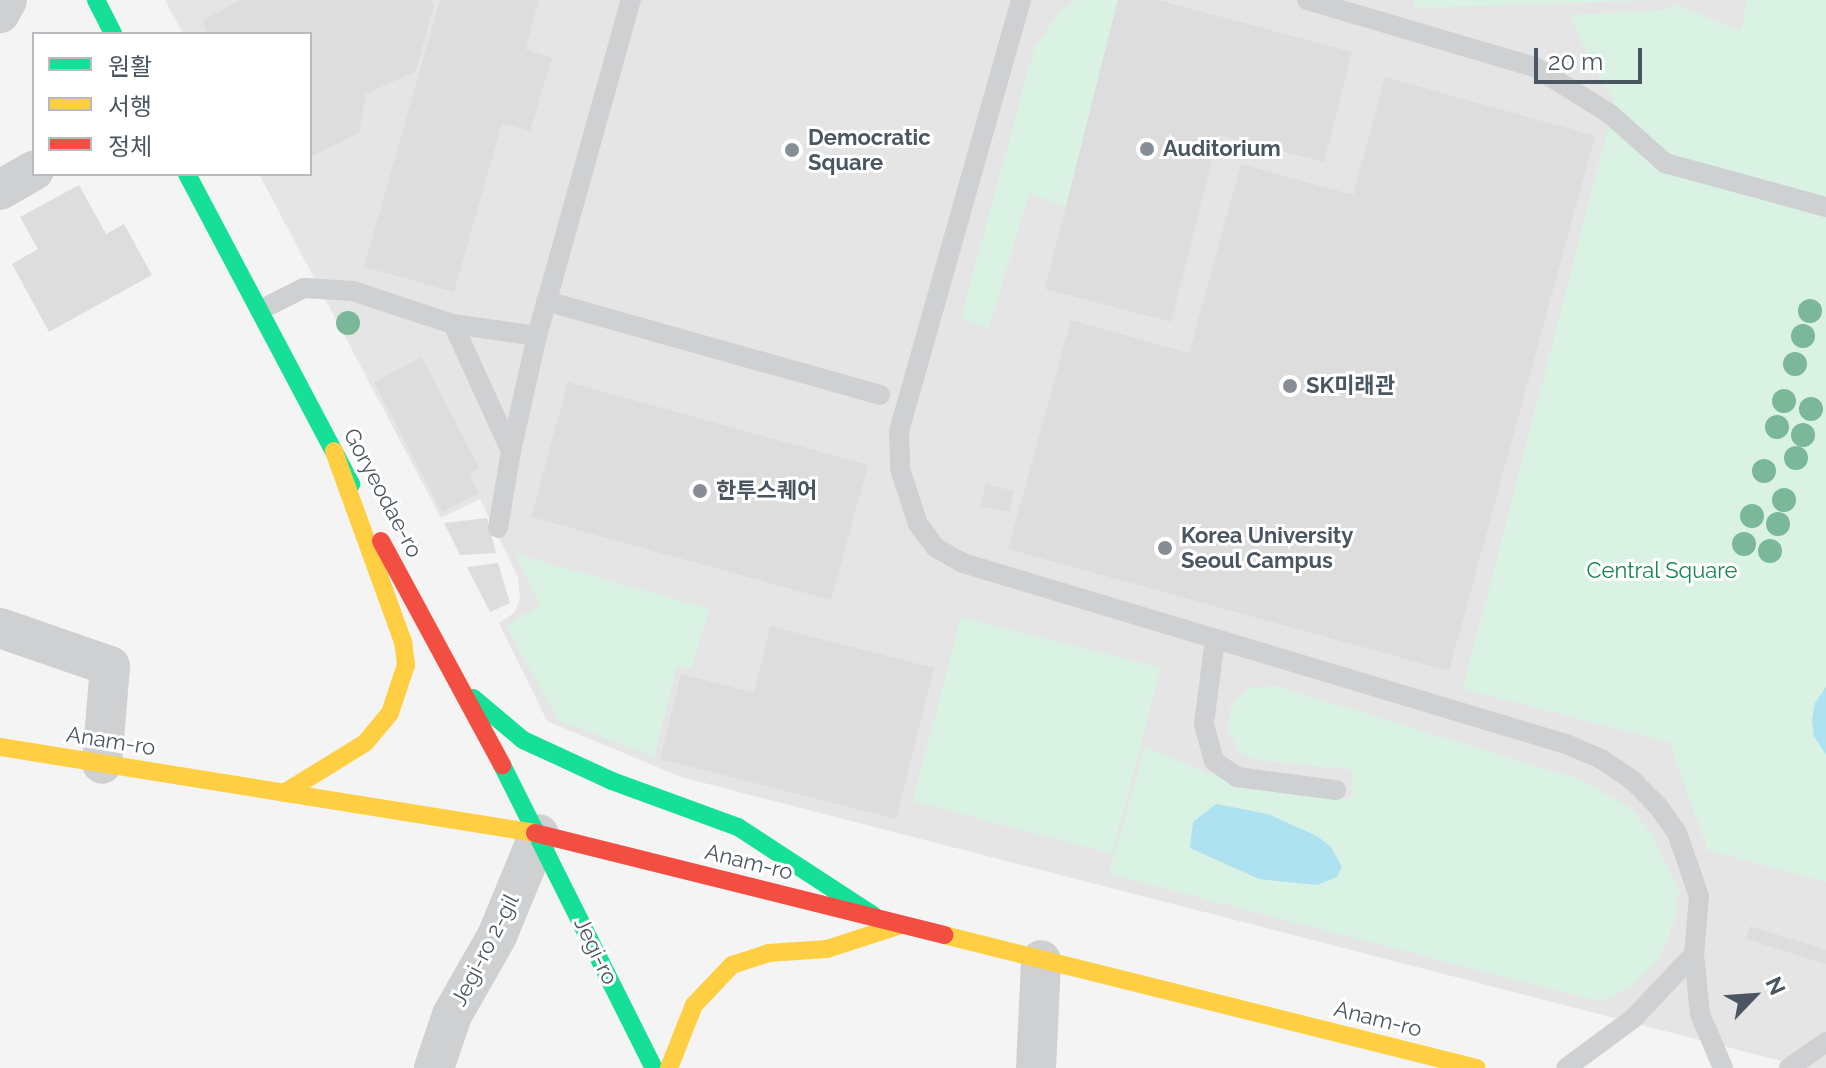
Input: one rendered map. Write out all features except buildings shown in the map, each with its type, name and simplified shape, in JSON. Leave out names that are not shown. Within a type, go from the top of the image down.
[{"type":"main road","points":[[96,0],[112,32]]},
{"type":"main road","name":"Goryeodae-ro","points":[[188,176],[539,834]]},
{"type":"main road","points":[[284,793],[365,743],[390,713],[406,665],[403,642],[334,451]]},
{"type":"main road","points":[[456,683],[523,740],[612,781],[738,827],[879,919]]},
{"type":"main road","name":"Anam-ro","points":[[0,747],[539,834],[1477,1068]]},
{"type":"main road","name":"Jegi-ro","points":[[539,834],[654,1068]]},
{"type":"main road","points":[[669,1068],[694,1005],[732,965],[768,953],[827,949],[901,925]]},
{"type":"street","points":[[0,13],[7,0]]},
{"type":"street","points":[[0,628],[110,666],[102,764]]},
{"type":"street","name":"Jegi-ro 2-gil","points":[[434,1068],[452,1015],[497,936],[539,834]]},
{"type":"street","points":[[1036,1068],[1041,960]]},
{"type":"lane","points":[[498,528],[511,451],[537,336],[631,0]]},
{"type":"lane","points":[[1021,0],[899,431],[904,488],[926,537],[949,556],[1215,639],[1459,710],[1566,744],[1601,759],[1632,780],[1657,805],[1677,833],[1699,896],[1694,954],[1700,1014],[1723,1068]]},
{"type":"lane","points":[[1307,0],[1535,67],[1610,114],[1665,163],[1826,207]]},
{"type":"lane","points":[[260,310],[304,288],[353,291],[453,324],[537,336]]},
{"type":"lane","points":[[546,301],[880,395]]},
{"type":"lane","points":[[453,324],[511,451]]},
{"type":"lane","points":[[1215,639],[1204,724],[1214,761],[1237,777],[1336,790]]},
{"type":"lane","points":[[1566,1068],[1634,1018],[1694,954]]},
{"type":"lane","points":[[1789,1068],[1826,1042]]},
{"type":"shaded area","name":"Korea University Seoul Campus","points":[[165,0],[1826,0],[1826,1068],[1808,1068],[681,777],[547,721],[499,623],[514,613],[520,599],[518,577],[480,499],[441,518],[260,176],[312,176],[312,32],[182,32]]},
{"type":"green space","points":[[1077,0],[1154,0],[1089,216],[1029,193],[989,328],[961,318],[1034,49],[1061,10]]},
{"type":"green space","points":[[1415,0],[1661,0],[1413,8]]},
{"type":"green space","name":"Central Square","points":[[1747,0],[1826,0],[1826,882],[1708,850],[1669,742],[1463,689],[1615,102],[1590,60],[1570,15],[1663,10],[1674,4],[1741,31]]},
{"type":"green space","points":[[515,554],[709,609],[691,669],[677,666],[654,757],[558,720],[506,626],[540,605]]},
{"type":"green space","points":[[961,617],[1161,668],[1112,854],[913,801]]},
{"type":"green space","points":[[1277,686],[1578,779],[1631,808],[1651,833],[1681,895],[1676,896],[1677,913],[1665,947],[1655,963],[1634,984],[1601,1002],[1109,874],[1145,747],[1241,786],[1351,799],[1353,770],[1255,760],[1238,750],[1228,729],[1231,706],[1248,688]]},
{"type":"water","points":[[1826,687],[1826,755],[1814,736],[1812,720],[1815,703]]},
{"type":"water","points":[[1216,804],[1268,814],[1317,836],[1331,847],[1342,867],[1337,877],[1317,885],[1259,879],[1190,848],[1193,822]]},
{"type":"traffic: fast","points":[[96,0],[112,32]]},
{"type":"traffic: fast","points":[[188,176],[351,484]]},
{"type":"traffic: fast","points":[[473,698],[523,740],[612,781],[738,827],[873,915]]},
{"type":"traffic: fast","points":[[502,765],[654,1068]]},
{"type":"traffic: slow","points":[[284,793],[365,743],[390,713],[406,665],[403,642],[334,451]]},
{"type":"traffic: slow","points":[[0,747],[535,833]]},
{"type":"traffic: slow","points":[[669,1068],[694,1005],[732,965],[768,953],[827,949],[901,925]]},
{"type":"traffic: slow","points":[[944,935],[1477,1068]]},
{"type":"traffic: jam","points":[[381,541],[502,765]]},
{"type":"traffic: jam","points":[[535,833],[944,935]]},
{"type":"place","name":"Auditorium","points":[[1147,149]]},
{"type":"place","name":"Democratic Square","points":[[792,150]]},
{"type":"place","name":"SK미래관","points":[[1290,386]]},
{"type":"place","name":"한투스퀘어","points":[[700,491]]},
{"type":"place","name":"Korea University Seoul Campus","points":[[1165,548]]}]
